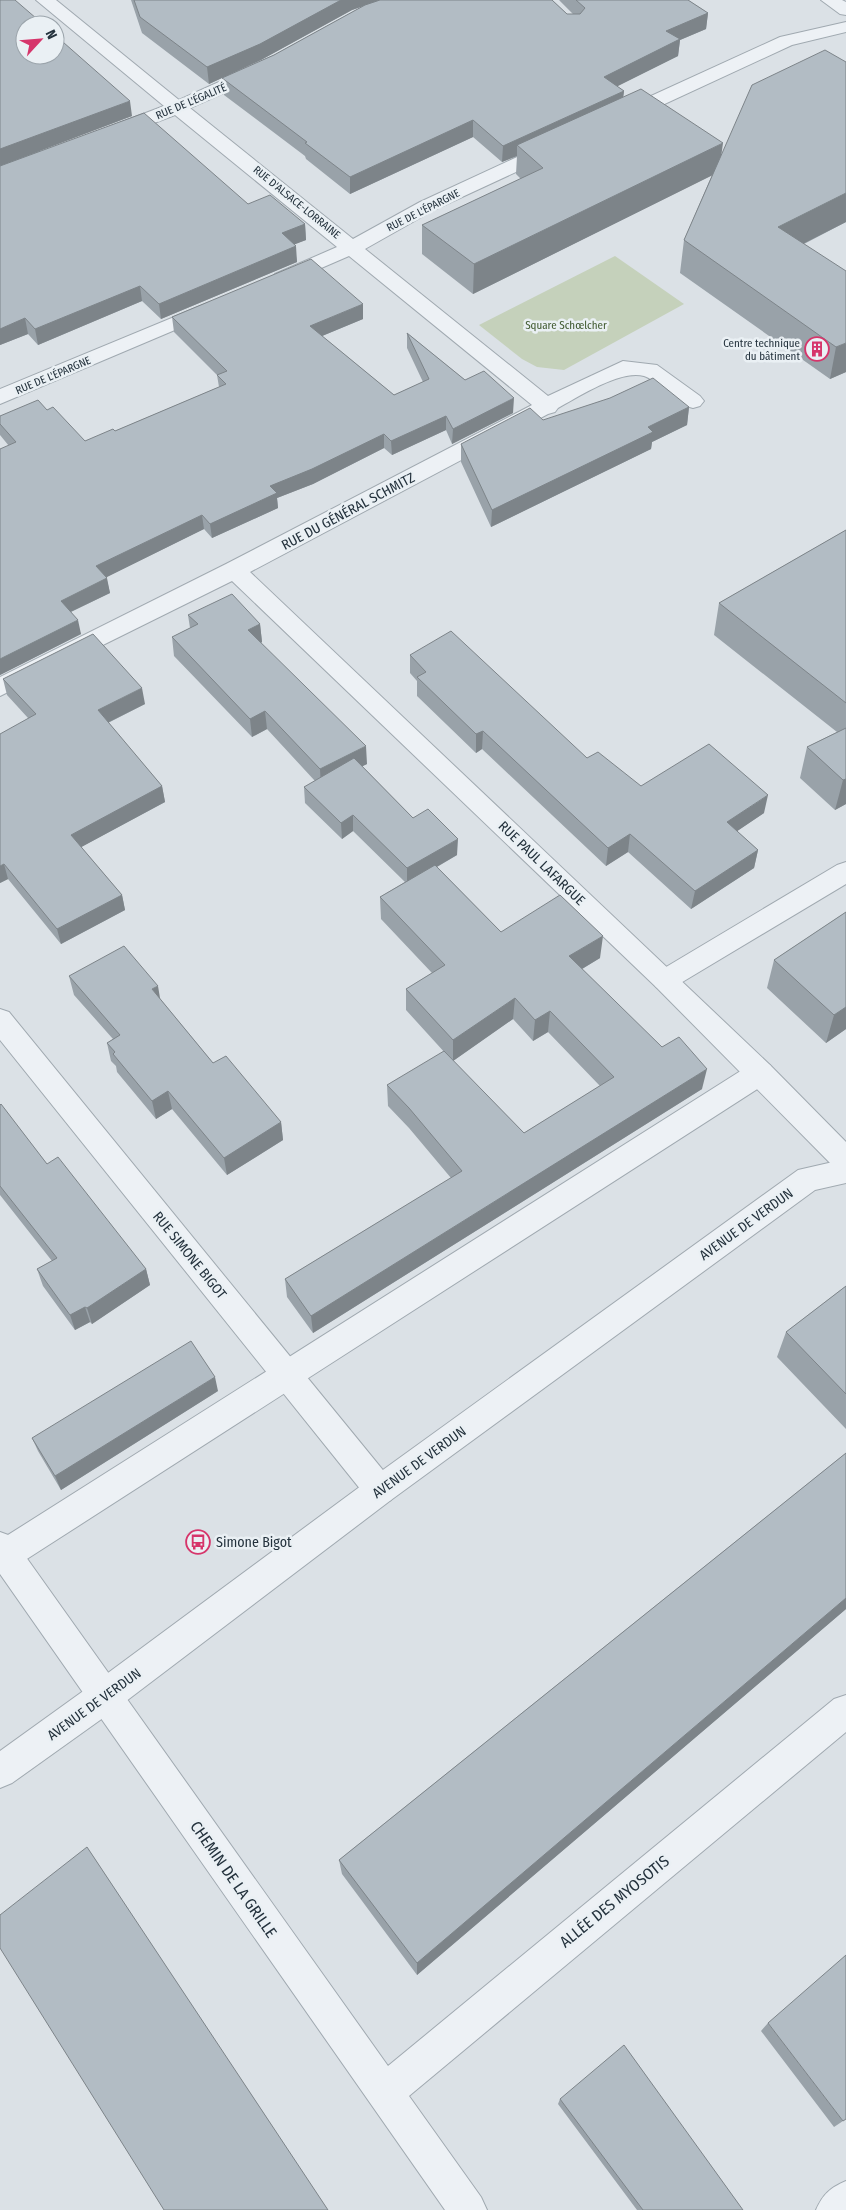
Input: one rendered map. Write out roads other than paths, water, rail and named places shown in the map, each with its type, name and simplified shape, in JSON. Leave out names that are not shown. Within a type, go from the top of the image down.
[{"type":"street","name":"RUE D'ALSACE-LORRAINE","points":[[45,0],[353,247],[548,407]]},
{"type":"street","points":[[830,0],[846,10]]},
{"type":"street","points":[[606,123],[786,41],[846,27]]},
{"type":"street","name":"RUE DE L'ÉGALITÉ","points":[[103,136],[178,107],[268,66]]},
{"type":"street","name":"RUE DE L'ÉPARGNE","points":[[265,285],[353,247],[427,206],[570,140]]},
{"type":"street","name":"RUE DE L'ÉPARGNE","points":[[0,397],[228,300]]},
{"type":"street","name":"RUE DU GÉNÉRAL SCHMITZ","points":[[0,686],[234,570],[548,407],[578,389],[623,368],[650,370],[693,401]]},
{"type":"street","name":"RUE PAUL LAFARGUE","points":[[234,570],[665,980],[846,1161]]},
{"type":"street","points":[[665,980],[846,872]]},
{"type":"street","name":"RUE SIMONE BIGOT","points":[[0,1020],[380,1490]]},
{"type":"street","points":[[3,1551],[288,1376],[760,1073]]},
{"type":"street","name":"AVENUE DE VERDUN","points":[[0,1771],[105,1696],[380,1490],[808,1179],[846,1171]]},
{"type":"street","name":"CHEMIN DE LA GRILLE","points":[[3,1551],[468,2210]]},
{"type":"street","name":"ALLÉE DES MYOSOTIS","points":[[384,2092],[454,2032],[846,1711]]},
{"type":"street","points":[[835,2210],[846,2200]]},
{"type":"place","name":"Centre technique du bâtiment","points":[[817,349]]},
{"type":"place","name":"Simone Bigot","points":[[198,1542]]},
{"type":"park label","name":"Square Schœlcher","points":[[566,325]]}]
